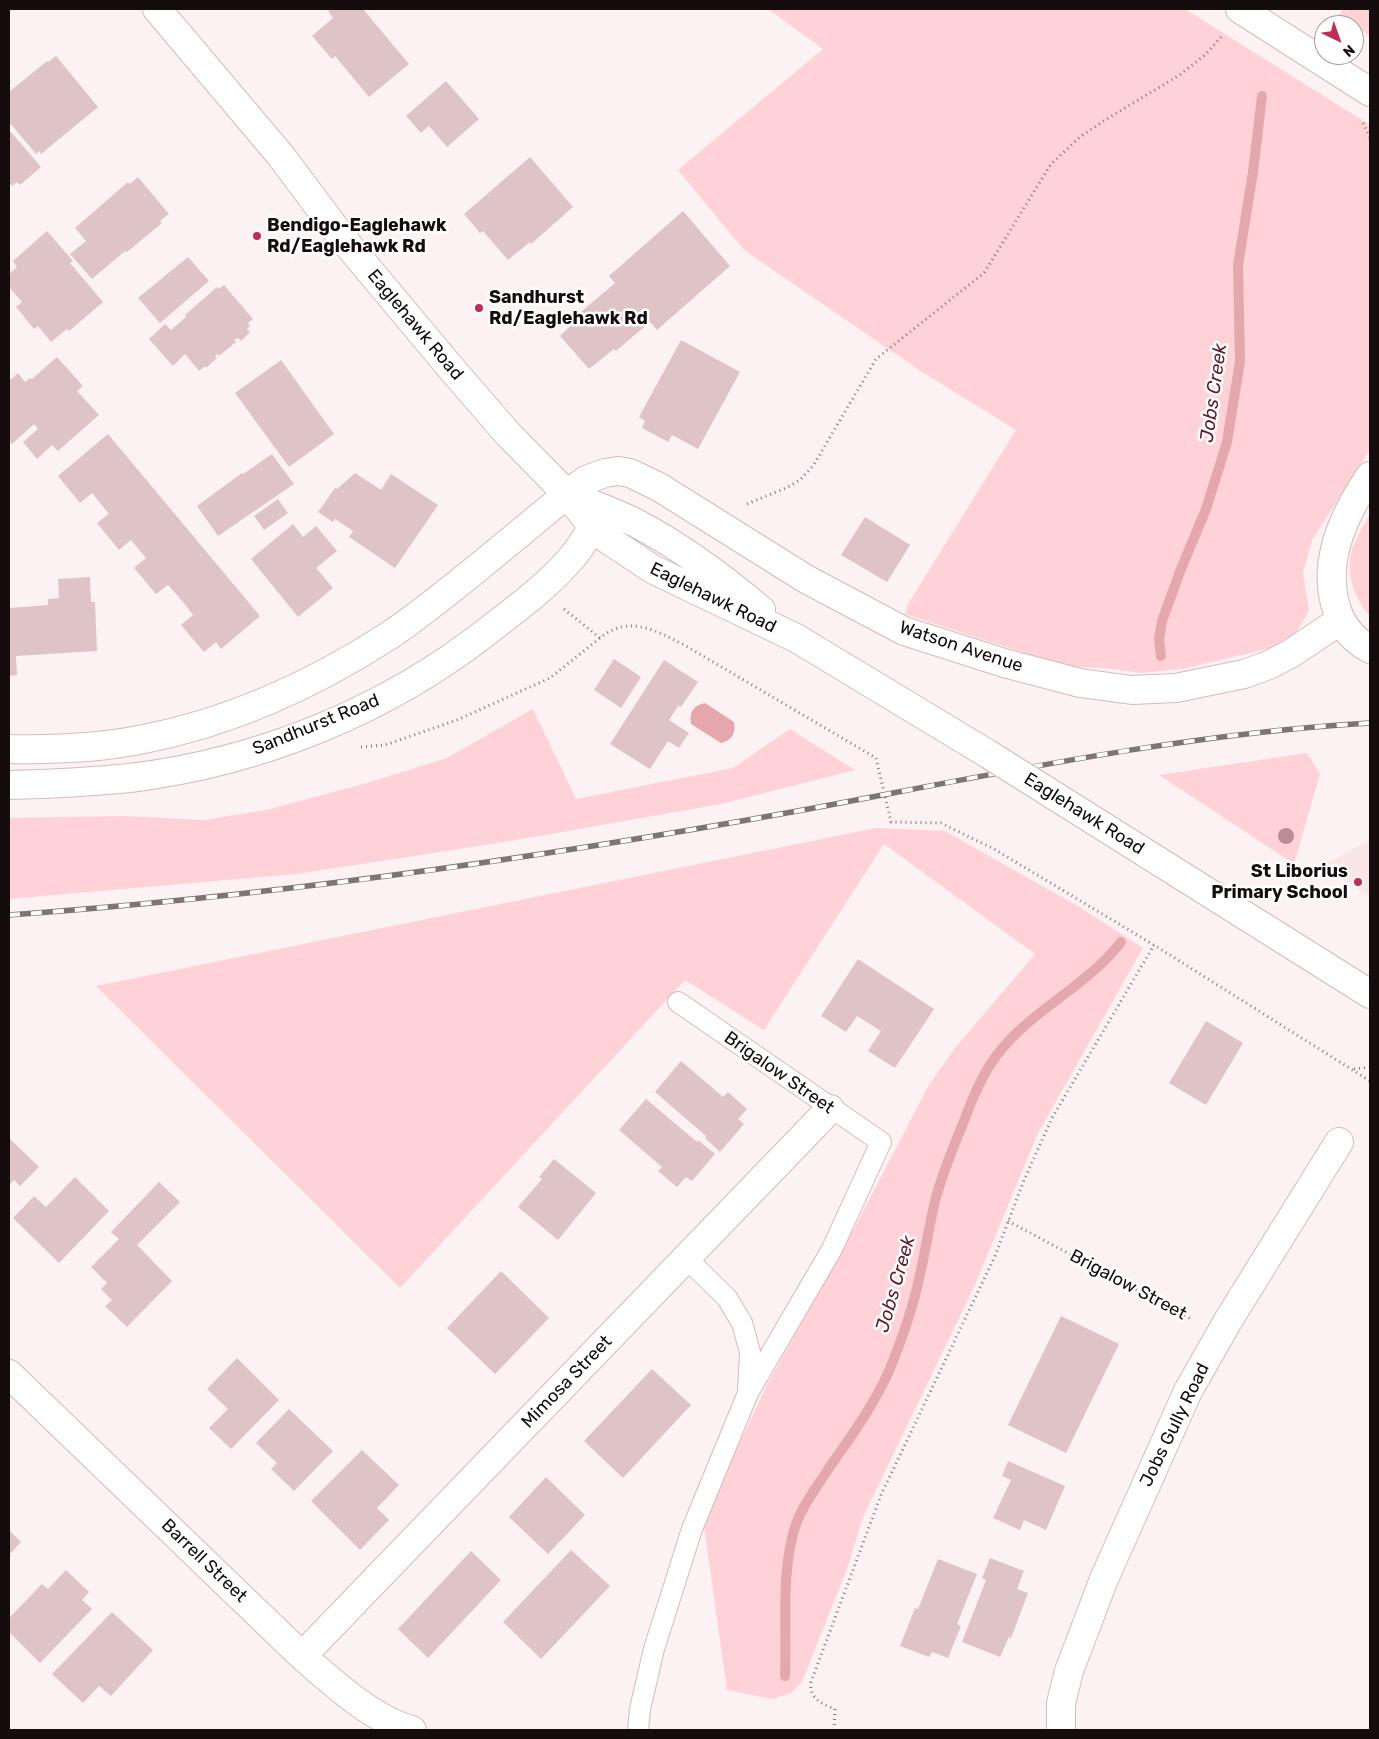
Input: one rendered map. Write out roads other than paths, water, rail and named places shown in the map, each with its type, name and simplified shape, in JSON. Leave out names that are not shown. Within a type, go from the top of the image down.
[{"type":"street","name":"Eaglehawk Road","points":[[157,9],[281,156],[349,245],[450,367],[508,434],[567,494],[598,518],[606,539],[654,570],[796,638],[988,754],[1370,994]]},
{"type":"street","points":[[1240,9],[1370,92]]},
{"type":"street","name":"Watson Avenue","points":[[567,494],[586,480],[605,473],[618,471],[630,473],[660,487],[806,579],[904,631],[1004,663],[1080,684],[1132,690],[1176,688],[1244,674],[1269,665],[1290,654],[1341,620]]},
{"type":"street","points":[[1370,476],[1346,519],[1335,544],[1331,562],[1332,592],[1341,620],[1354,638],[1370,649]]},
{"type":"street","points":[[9,749],[48,750],[98,746],[144,739],[216,720],[286,692],[324,674],[391,635],[426,609],[567,494]]},
{"type":"street","name":"Sandhurst Road","points":[[9,784],[96,781],[199,766],[291,740],[356,713],[398,691],[453,658],[498,624],[556,574],[574,554],[598,518]]},
{"type":"street","name":"Mimosa Street","points":[[302,1656],[830,1109]]},
{"type":"street","name":"Jobs Gully Road","points":[[1061,1730],[1061,1703],[1066,1679],[1104,1579],[1188,1391],[1220,1335],[1339,1142]]},
{"type":"street","name":"Barrell Street","points":[[9,1374],[302,1656],[338,1687],[377,1714],[405,1729],[412,1730]]},
{"type":"lane","name":"Brigalow Street","points":[[678,1002],[880,1142],[832,1250],[748,1394]]},
{"type":"lane","points":[[638,1730],[640,1709],[654,1649],[692,1529],[748,1394],[750,1352],[742,1323],[727,1298],[686,1258]]},
{"type":"waterway","name":"Jobs Creek","points":[[1161,656],[1159,639],[1162,621],[1206,509],[1227,442],[1240,361],[1238,265],[1253,172],[1262,96]]},
{"type":"waterway","name":"Jobs Creek","points":[[785,1676],[787,1569],[793,1534],[807,1501],[868,1410],[889,1371],[913,1302],[935,1201],[971,1102],[990,1065],[1004,1047],[1036,1016],[1090,974],[1121,942]]},
{"type":"railway","points":[[9,915],[208,897],[407,873],[704,828],[1015,770],[1156,746],[1299,728],[1370,723]]},
{"type":"place","name":"Bendigo-Eaglehawk Rd/Eaglehawk Rd","points":[[257,236]]},
{"type":"place","name":"Sandhurst Rd/Eaglehawk Rd","points":[[479,308]]},
{"type":"place","name":"St Liborius Primary School","points":[[1358,882]]}]
